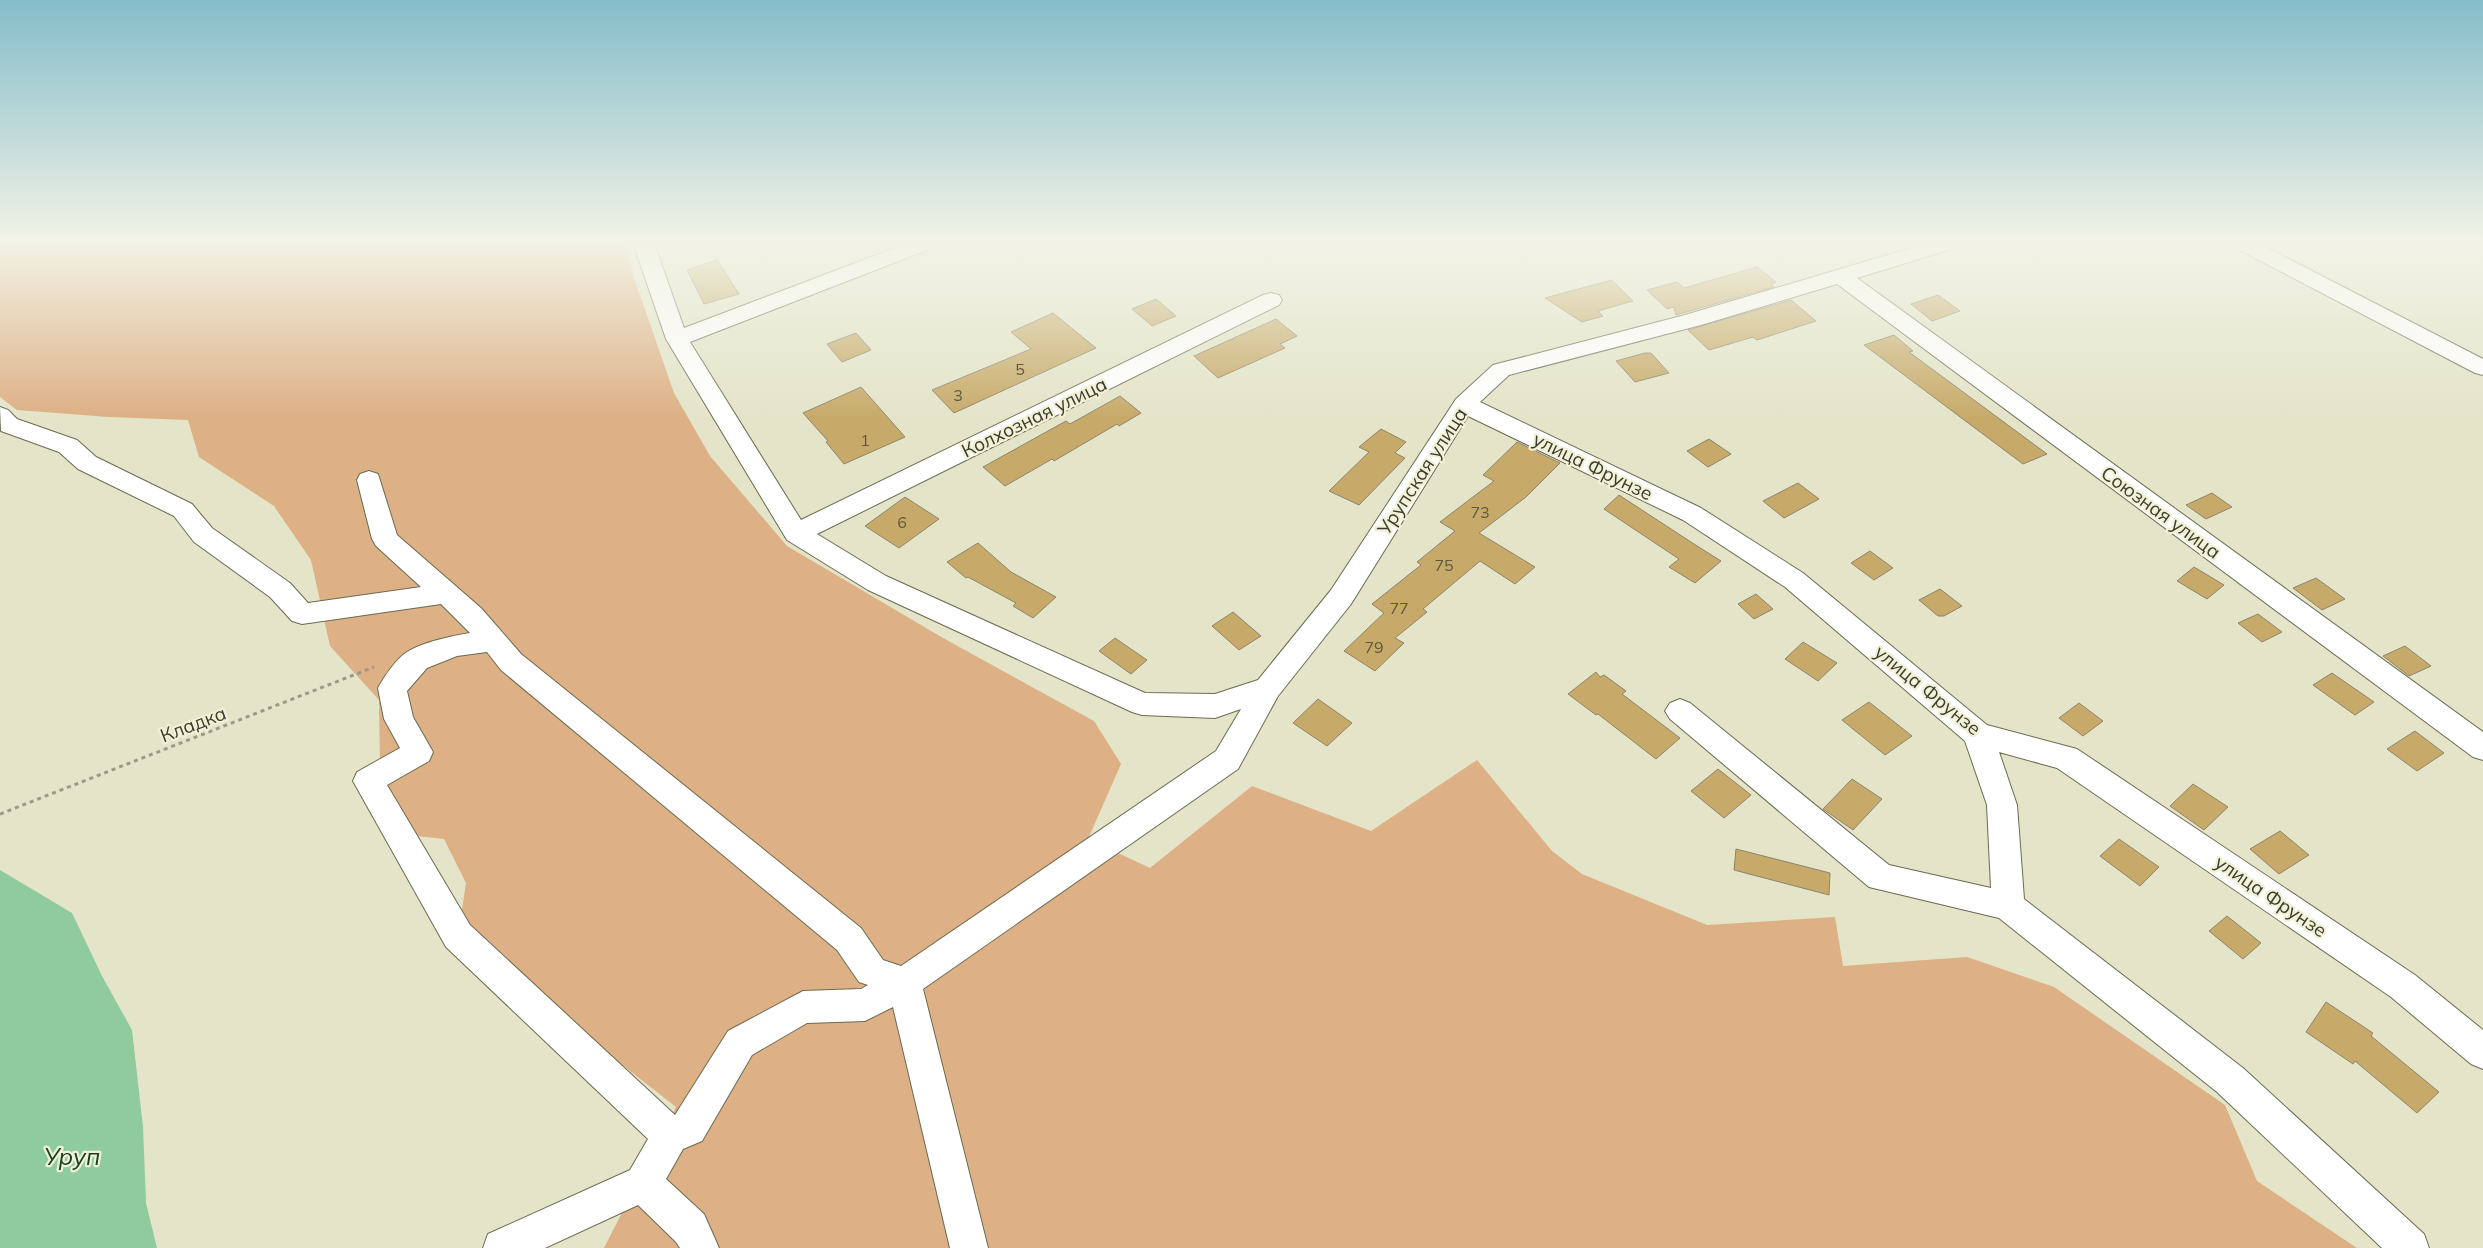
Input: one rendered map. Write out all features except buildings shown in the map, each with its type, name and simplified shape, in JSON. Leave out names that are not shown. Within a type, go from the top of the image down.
[{"type":"street","points":[[664,301],[677,339],[796,532],[877,582],[1142,704],[1215,706],[1268,688]]},
{"type":"street","points":[[677,339],[776,301]]},
{"type":"street","name":"Колхозная улица","points":[[796,532],[1268,301]]},
{"type":"street","name":"Урупская улица","points":[[670,1135],[689,1128],[740,1043],[803,1006],[865,1005],[904,983],[1227,760],[1268,688],[1342,597],[1464,404],[1501,370],[1693,320],[1754,301]]},
{"type":"street","name":"Союзная улица","points":[[1875,301],[2483,748]]},
{"type":"street","points":[[2354,301],[2483,368]]},
{"type":"street","name":"улица Фрунзе","points":[[1464,404],[1692,514],[1794,580],[1978,734],[2066,758],[2403,986],[2483,1052]]},
{"type":"street","points":[[0,415],[10,425],[68,446],[87,462],[184,510],[203,535],[280,590],[302,614],[446,593]]},
{"type":"street","points":[[369,480],[385,539],[471,615],[511,662],[849,939],[871,971],[904,983],[969,1248]]},
{"type":"street","points":[[492,641],[454,646],[417,660],[392,688],[400,719],[418,752],[368,782],[458,936],[670,1135],[643,1183],[502,1248]]},
{"type":"street","points":[[1680,711],[1880,877],[2008,906],[2230,1080],[2410,1248]]},
{"type":"street","points":[[1978,734],[2002,805],[2008,906]]},
{"type":"street","points":[[643,1183],[690,1228],[700,1248]]},
{"type":"path","name":"Кладка","points":[[0,814],[377,666]]},
{"type":"shaded area","points":[[0,301],[642,301],[674,393],[710,456],[787,546],[943,638],[1094,721],[1121,764],[1088,839],[1150,868],[1252,786],[1371,831],[1477,760],[1552,851],[1582,874],[1707,925],[1835,917],[1843,966],[1967,957],[2054,987],[2225,1105],[2257,1181],[2357,1248],[604,1248],[676,1107],[458,936],[466,883],[444,839],[381,832],[379,700],[330,646],[311,560],[274,506],[199,457],[188,420],[109,417],[17,410],[0,397]]},
{"type":"water","name":"Уруп","points":[[0,870],[72,913],[102,976],[132,1030],[143,1127],[146,1203],[157,1248],[0,1248]]}]
